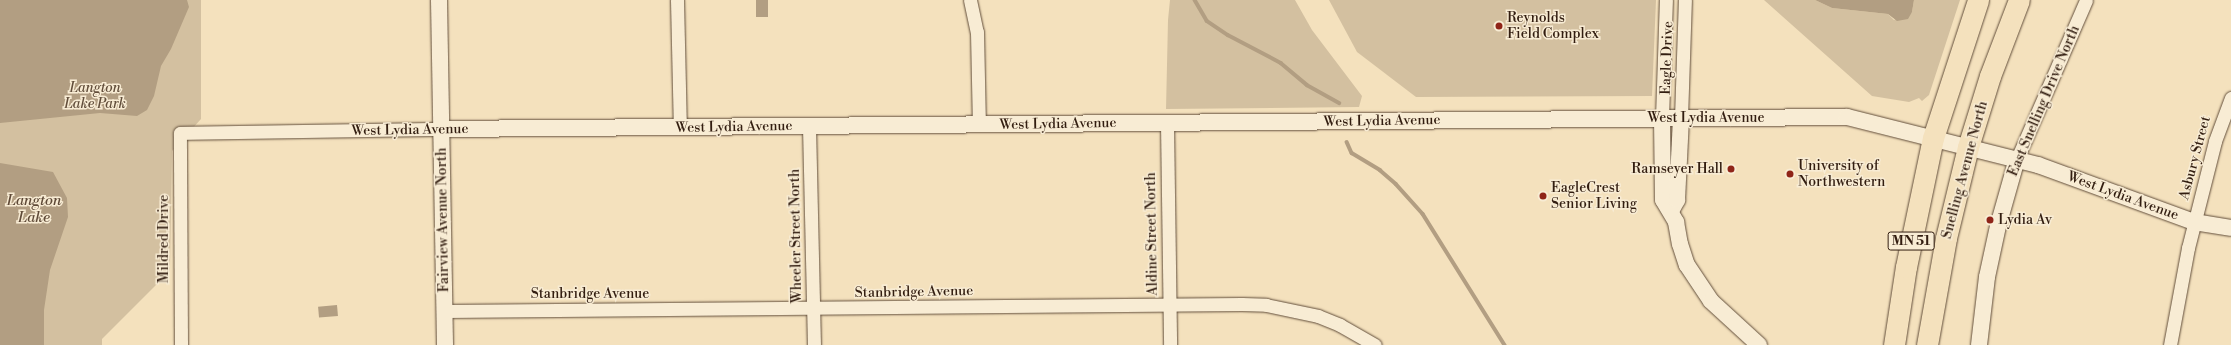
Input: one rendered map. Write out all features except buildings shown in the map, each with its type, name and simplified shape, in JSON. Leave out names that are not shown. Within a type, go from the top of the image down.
[{"type":"highway","name":"MN 51","points":[[1894,345],[1906,267],[1933,138],[1978,0]]},
{"type":"highway","name":"Snelling Avenue North","points":[[1928,345],[1946,238],[1968,147],[1990,76],[2018,0]]},
{"type":"street","name":"Fairview Avenue North","points":[[439,0],[445,345]]},
{"type":"street","points":[[677,0],[680,128]]},
{"type":"street","points":[[970,0],[977,32],[978,125]]},
{"type":"street","name":"Eagle Drive","points":[[1662,118],[1666,0]]},
{"type":"street","name":"Eagle Drive","points":[[1681,118],[1685,0]]},
{"type":"street","name":"East Snelling Drive North","points":[[1979,345],[1986,283],[1998,226],[2017,159],[2086,0]]},
{"type":"street","name":"Asbury Street","points":[[2170,345],[2179,288],[2214,141],[2231,98]]},
{"type":"street","name":"West Lydia Avenue","points":[[180,133],[441,129],[1847,117],[2038,165],[2194,222],[2231,228]]},
{"type":"street","points":[[1662,118],[1663,200],[1671,210],[1687,264],[1698,284],[1721,312],[1759,345]]},
{"type":"street","points":[[1671,210],[1677,200],[1681,118]]},
{"type":"street","name":"Aldine Street North","points":[[1167,123],[1170,345]]},
{"type":"street","name":"Wheeler Street North","points":[[809,126],[814,345]]},
{"type":"street","name":"Mildred Drive","points":[[180,133],[181,345]]},
{"type":"street","name":"Stanbridge Avenue","points":[[444,311],[1248,305],[1294,310],[1340,325],[1375,345]]},
{"type":"green space","name":"Langton Lake Park","points":[[0,0],[201,0],[201,119],[172,151],[170,271],[102,339],[102,345],[0,345]]},
{"type":"green space","points":[[1170,0],[1295,0],[1312,30],[1362,96],[1359,107],[1166,109],[1168,20]]},
{"type":"green space","name":"Reynolds Field Complex","points":[[1329,0],[1656,0],[1652,96],[1416,97],[1357,52]]},
{"type":"green space","points":[[1764,0],[1815,0],[1832,8],[1888,14],[1894,20],[1912,12],[1914,0],[1960,0],[1929,95],[1922,101],[1919,98],[1909,102],[1872,96]]},
{"type":"water","points":[[0,0],[187,0],[189,7],[171,49],[161,66],[154,96],[147,110],[137,116],[100,113],[0,123]]},
{"type":"water","points":[[756,0],[768,0],[768,17],[756,17]]},
{"type":"water","points":[[1815,0],[1914,0],[1912,12],[1908,19],[1897,21],[1888,14],[1832,8]]},
{"type":"water","name":"Langton Lake","points":[[0,163],[53,172],[67,198],[68,217],[50,270],[44,310],[44,345],[0,345]]},
{"type":"water","points":[[337,305],[338,316],[319,318],[318,307]]},
{"type":"waterway","points":[[1195,0],[1207,21],[1228,35],[1281,63],[1307,85],[1339,103]]},
{"type":"waterway","points":[[1347,142],[1352,153],[1380,170],[1396,184],[1423,214],[1505,345]]},
{"type":"place","name":"Reynolds Field Complex","points":[[1499,26]]},
{"type":"place","name":"Ramseyer Hall","points":[[1731,169]]},
{"type":"place","name":"University of Northwestern","points":[[1790,174]]},
{"type":"place","name":"EagleCrest Senior Living","points":[[1543,196]]},
{"type":"place","name":"Lydia Av","points":[[1990,220]]}]
